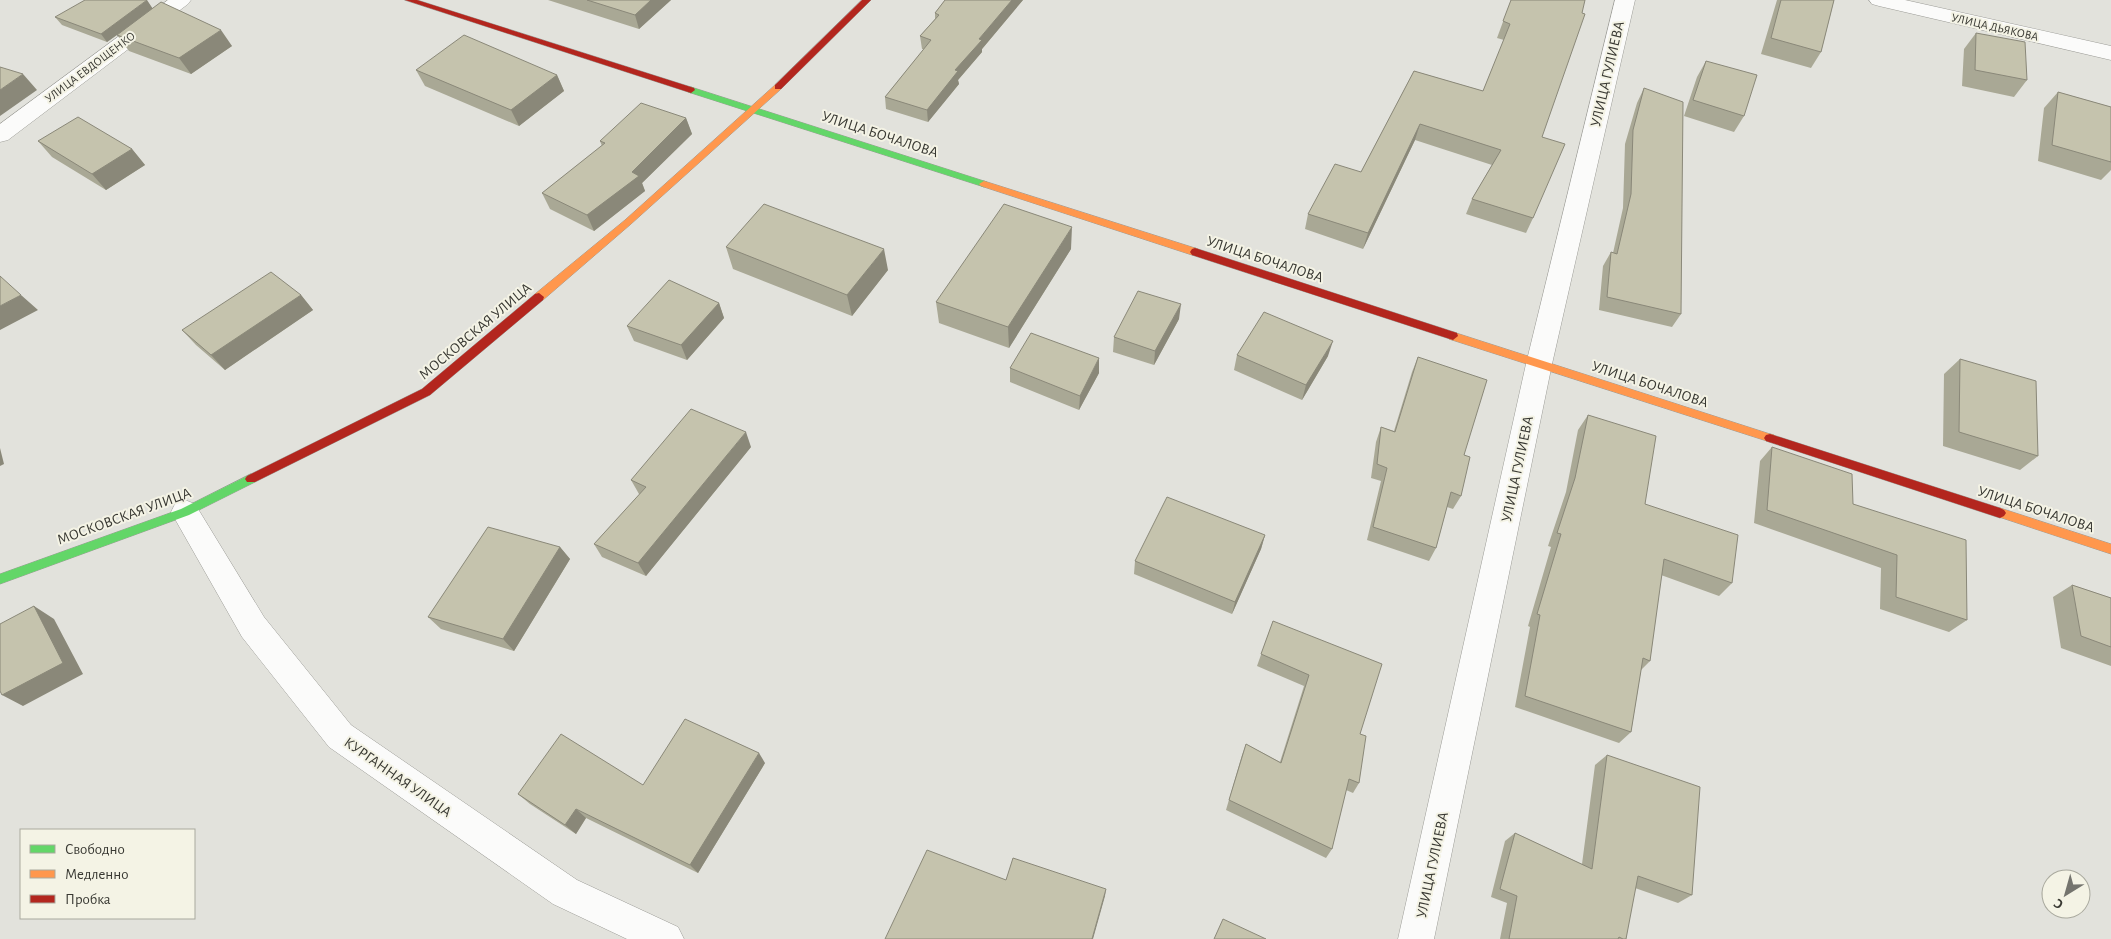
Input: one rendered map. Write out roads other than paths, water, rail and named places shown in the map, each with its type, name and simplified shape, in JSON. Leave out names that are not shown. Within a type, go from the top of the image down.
[{"type":"street","name":"УЛИЦА ЕВДОЩЕНКО","points":[[0,135],[181,0]]},
{"type":"street","name":"УЛИЦА БОЧАЛОВА","points":[[409,0],[755,110],[2111,549]]},
{"type":"street","name":"МОСКОВСКАЯ УЛИЦА","points":[[0,579],[185,512],[426,392],[628,222],[755,110],[867,0]]},
{"type":"street","name":"УЛИЦА ГУЛИЕВА","points":[[1416,939],[1539,364],[1625,0]]},
{"type":"street","name":"УЛИЦА ДЬЯКОВА","points":[[1879,0],[2111,53]]},
{"type":"street","name":"КУРГАННАЯ УЛИЦА","points":[[185,512],[252,628],[340,736],[566,892],[666,939]]}]
